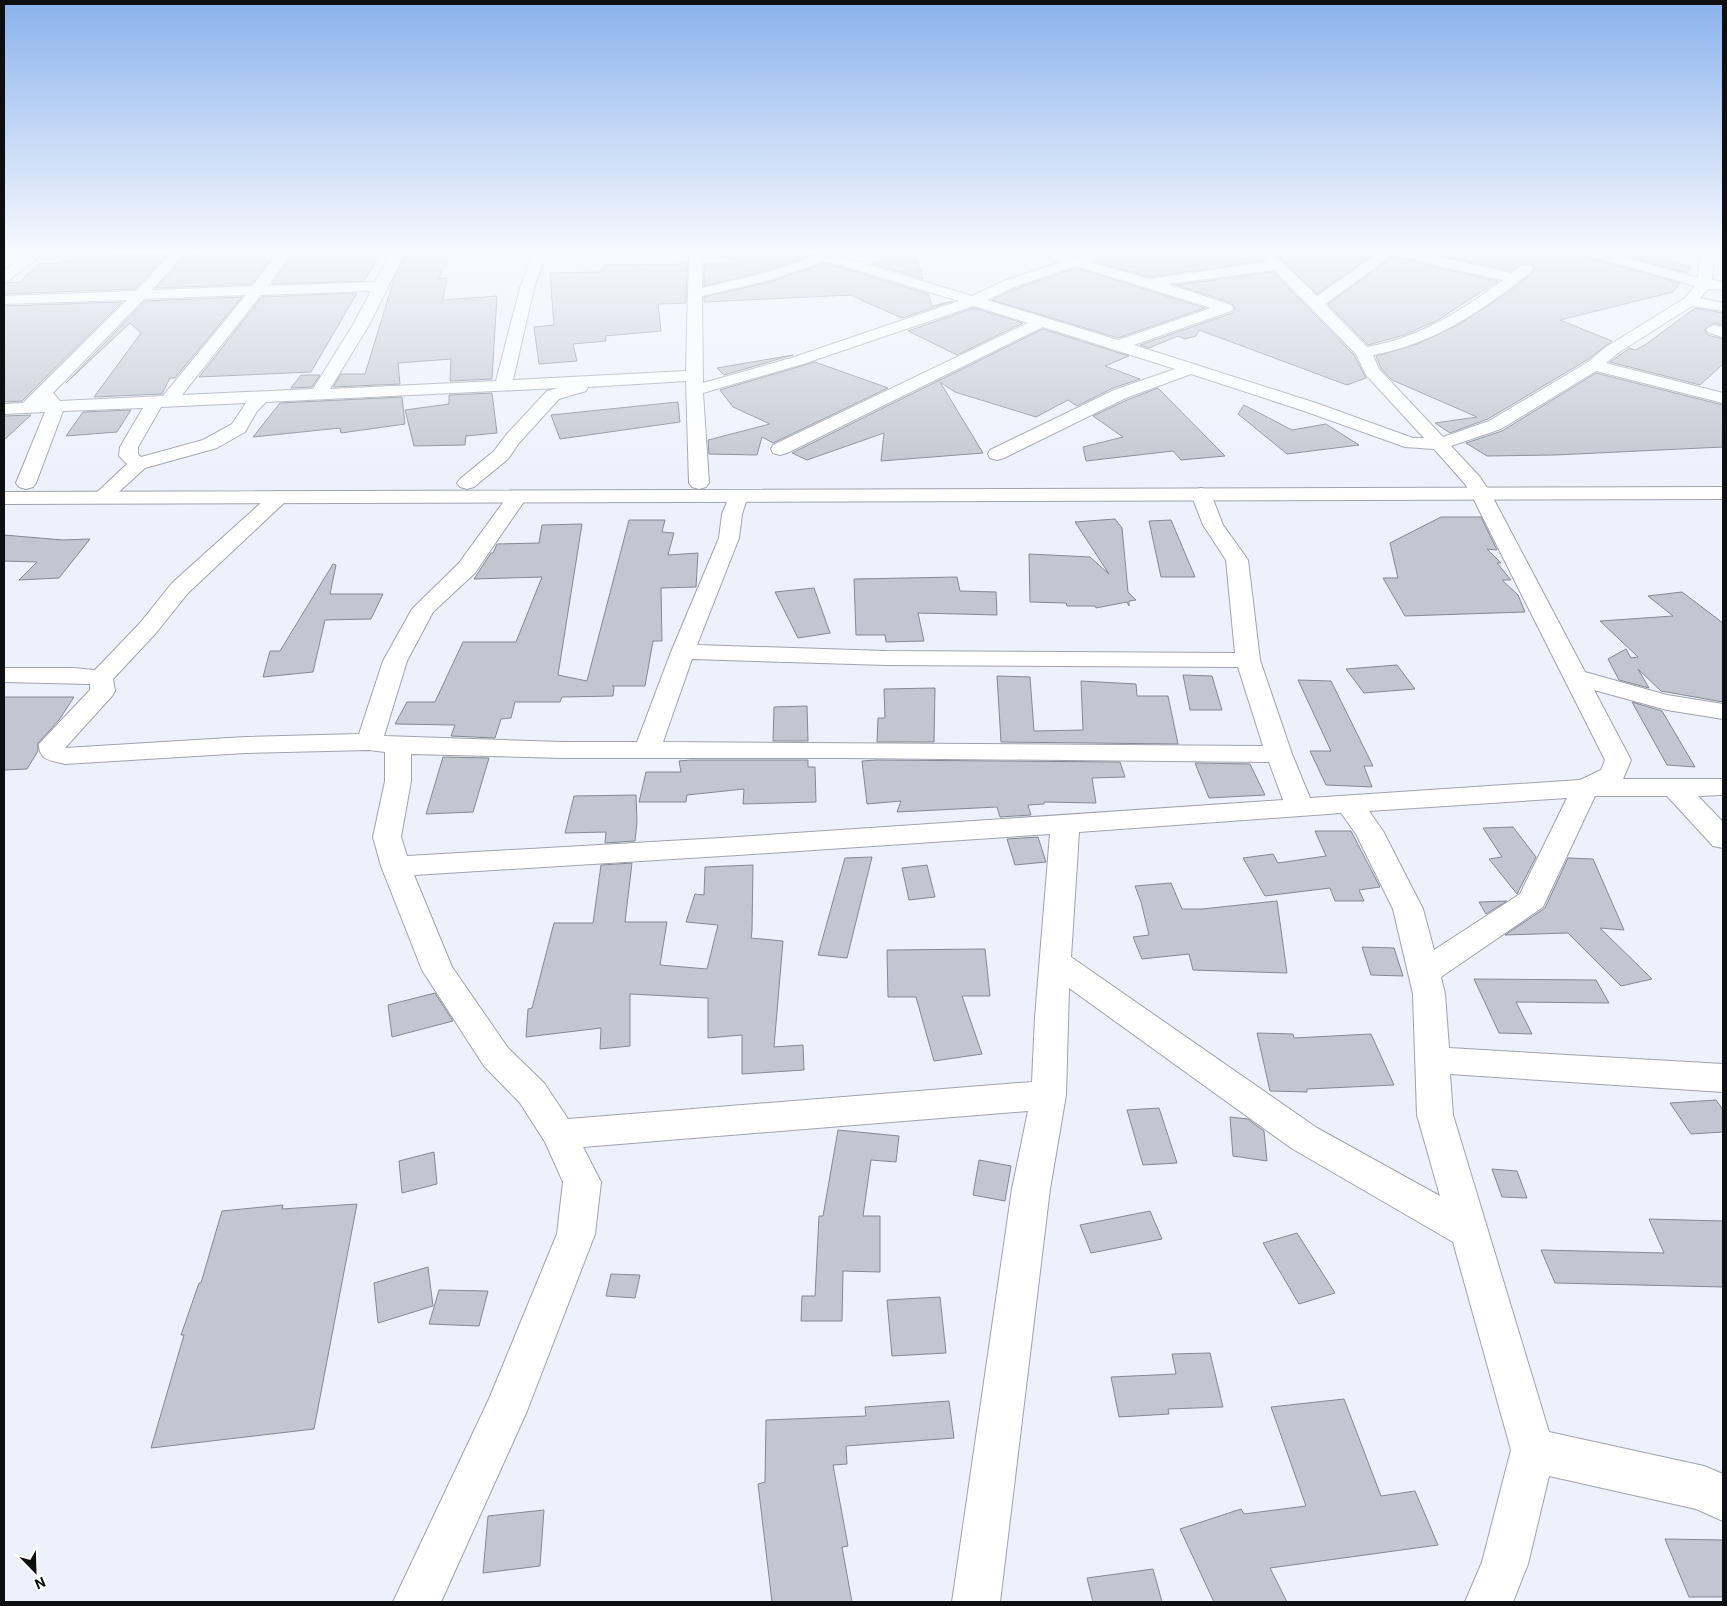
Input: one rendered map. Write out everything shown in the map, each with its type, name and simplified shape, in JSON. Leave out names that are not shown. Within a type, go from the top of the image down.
[{"type":"street","points":[[28,408],[109,326]]},
{"type":"street","points":[[138,464],[128,456],[129,447],[162,402],[227,326]]},
{"type":"street","points":[[318,393],[360,326]]},
{"type":"street","points":[[503,385],[518,326]]},
{"type":"street","points":[[694,326],[694,383],[699,483]]},
{"type":"street","points":[[4,409],[537,383],[694,383],[797,361],[900,326]]},
{"type":"street","points":[[780,449],[1036,326]]},
{"type":"street","points":[[1057,326],[1310,407],[1411,443],[1437,444],[1459,439],[1494,425],[1594,365],[1612,350],[1650,326]]},
{"type":"street","points":[[1118,345],[1174,326]]},
{"type":"street","points":[[1338,326],[1363,352],[1372,371],[1477,488],[1618,760],[1612,776],[1585,788],[1532,900],[1424,972]]},
{"type":"street","points":[[1363,352],[1382,350],[1445,326]]},
{"type":"street","points":[[1594,365],[1723,398]]},
{"type":"street","points":[[997,454],[1120,394],[1190,369]]},
{"type":"street","points":[[467,483],[501,455],[512,439],[553,395],[601,382]]},
{"type":"street","points":[[537,383],[553,395]]},
{"type":"street","points":[[42,393],[56,407]]},
{"type":"street","points":[[102,497],[138,464],[210,444],[239,428],[250,408],[262,396]]},
{"type":"street","points":[[26,483],[56,407]]},
{"type":"street","points":[[4,498],[1201,494],[1723,481]]},
{"type":"street","points":[[4,483],[699,483],[1477,488],[1723,493]]},
{"type":"street","points":[[1201,494],[1213,524],[1237,560],[1248,660],[1279,754],[1300,808]]},
{"type":"street","points":[[417,1602],[506,1411],[576,1234],[582,1182],[559,1134],[532,1093],[496,1057],[438,970],[396,866],[387,837],[398,781],[383,744],[394,662],[423,609],[467,568],[516,496]]},
{"type":"street","points":[[647,750],[683,652],[729,538],[732,514],[738,496]]},
{"type":"street","points":[[101,678],[148,628],[180,588],[279,497]]},
{"type":"street","points":[[683,652],[886,658],[1248,660]]},
{"type":"street","points":[[4,675],[73,675],[101,678]]},
{"type":"street","points":[[1576,677],[1644,697],[1723,711]]},
{"type":"street","points":[[101,678],[103,691],[52,744],[52,752],[65,756],[245,745],[383,744],[647,750],[1279,754]]},
{"type":"street","points":[[396,866],[1065,825],[1585,788],[1723,787]]},
{"type":"street","points":[[1675,788],[1723,839]]},
{"type":"street","points":[[1349,805],[1369,831],[1408,909],[1429,994],[1435,1115],[1533,1450],[1505,1564],[1488,1602]]},
{"type":"street","points":[[976,1602],[1031,1189],[1049,1095],[1051,1018],[1065,825]]},
{"type":"street","points":[[1056,962],[1304,1138],[1469,1232]]},
{"type":"street","points":[[1432,1060],[1723,1078]]},
{"type":"street","points":[[559,1134],[1049,1095]]},
{"type":"street","points":[[1533,1450],[1704,1488],[1723,1499]]},
{"type":"building","points":[[4,326],[98,326],[22,401],[4,402]]},
{"type":"building","points":[[121,326],[127,326],[66,383]]},
{"type":"building","points":[[133,326],[218,326],[175,378],[170,378],[162,394],[94,397],[141,333]]},
{"type":"building","points":[[239,326],[338,326],[311,372],[199,377]]},
{"type":"building","points":[[380,326],[495,326],[492,379],[450,381],[451,359],[398,363],[400,384],[333,387],[341,374],[365,374]]},
{"type":"building","points":[[660,326],[661,331],[605,336],[606,341],[573,344],[577,361],[539,364],[534,327]]},
{"type":"building","points":[[923,326],[1017,326],[957,355],[908,331]]},
{"type":"building","points":[[1078,326],[1153,326],[1118,338]]},
{"type":"building","points":[[1195,326],[1326,326],[1354,355],[1366,378],[1347,385],[1199,330],[1196,336],[1185,339],[1178,336],[1149,348],[1140,345]]},
{"type":"building","points":[[1349,326],[1425,326],[1404,335],[1368,345]]},
{"type":"building","points":[[1456,326],[1575,326],[1612,341],[1587,360],[1488,419],[1450,433],[1435,423],[1477,417],[1392,380],[1381,368],[1376,356],[1417,344]]},
{"type":"building","points":[[1671,326],[1709,326],[1704,330],[1708,335],[1723,339],[1723,364],[1700,385],[1610,362],[1630,348],[1635,350]]},
{"type":"building","points":[[1043,329],[1129,356],[1105,366],[1140,379],[1113,388],[1077,406],[1068,400],[1036,417],[955,392],[940,382],[983,453],[881,461],[884,433],[807,460],[792,453]]},
{"type":"building","points":[[793,355],[724,375],[717,368]]},
{"type":"building","points":[[815,362],[888,388],[773,443],[762,437],[757,455],[709,454],[708,440],[770,424],[733,407],[720,390]]},
{"type":"building","points":[[1596,373],[1723,405],[1723,447],[1555,455],[1487,456],[1466,443],[1502,431]]},
{"type":"building","points":[[301,375],[320,375],[312,387],[291,388]]},
{"type":"building","points":[[1158,388],[1225,456],[1181,460],[1173,451],[1086,461],[1083,447],[1123,437],[1093,416]]},
{"type":"building","points":[[492,393],[497,433],[466,436],[465,445],[414,446],[405,410],[449,404],[449,395]]},
{"type":"building","points":[[402,397],[405,424],[341,433],[340,428],[253,437],[280,403]]},
{"type":"building","points":[[678,402],[680,422],[560,439],[551,415]]},
{"type":"building","points":[[1244,405],[1292,430],[1326,424],[1359,445],[1287,454],[1238,414]]},
{"type":"building","points":[[131,410],[117,432],[66,436],[83,412]]},
{"type":"building","points":[[31,415],[4,440],[4,416]]},
{"type":"building","points":[[1441,517],[1481,517],[1497,550],[1487,549],[1501,563],[1497,563],[1511,580],[1502,580],[1518,595],[1525,612],[1405,616],[1383,578],[1398,578],[1390,543]]},
{"type":"building","points":[[1115,519],[1122,528],[1128,592],[1136,600],[1129,601],[1129,606],[1127,602],[1096,608],[1095,606],[1067,606],[1066,603],[1030,602],[1029,554],[1090,557],[1109,574],[1075,522]]},
{"type":"building","points":[[629,520],[665,520],[662,532],[674,533],[668,555],[698,553],[696,587],[661,588],[662,641],[653,641],[645,686],[612,686],[614,687],[613,696],[562,697],[560,702],[515,702],[511,718],[501,719],[495,738],[451,736],[455,725],[395,724],[407,702],[435,702],[463,642],[516,642],[542,577],[474,579],[491,553],[493,553],[497,544],[539,543],[542,525],[582,524],[558,675],[587,681]]},
{"type":"building","points":[[1171,520],[1195,577],[1161,577],[1149,521]]},
{"type":"building","points":[[4,535],[63,540],[90,539],[59,578],[19,580],[37,562],[4,561]]},
{"type":"building","points":[[333,564],[336,565],[330,594],[383,594],[371,619],[325,620],[313,672],[263,677],[270,651],[280,651]]},
{"type":"building","points":[[957,577],[960,591],[996,592],[997,615],[918,613],[924,641],[886,642],[885,635],[856,635],[854,579]]},
{"type":"building","points":[[814,588],[830,633],[798,638],[775,592]]},
{"type":"building","points":[[1682,592],[1723,623],[1723,702],[1661,691],[1638,669],[1649,688],[1619,680],[1608,659],[1626,649],[1631,658],[1638,657],[1600,621],[1673,616],[1648,596]]},
{"type":"building","points":[[1397,665],[1415,689],[1364,693],[1346,669]]},
{"type":"building","points":[[1183,675],[1212,676],[1222,710],[1190,710]]},
{"type":"building","points":[[997,676],[1030,677],[1034,731],[1083,730],[1081,681],[1136,684],[1137,696],[1168,696],[1178,744],[1001,742]]},
{"type":"building","points":[[1298,680],[1331,681],[1373,766],[1364,766],[1372,787],[1326,785],[1310,751],[1331,751]]},
{"type":"building","points":[[935,688],[934,742],[877,742],[878,718],[885,718],[884,689]]},
{"type":"building","points":[[4,697],[74,697],[59,720],[38,743],[38,751],[27,769],[4,770]]},
{"type":"building","points":[[1632,702],[1662,711],[1695,767],[1667,765]]},
{"type":"building","points":[[807,706],[808,741],[773,741],[774,707]]},
{"type":"building","points":[[443,757],[489,758],[473,812],[426,814]]},
{"type":"building","points":[[808,760],[808,767],[815,767],[816,802],[743,804],[744,789],[687,795],[686,802],[639,802],[646,772],[681,772],[679,761]]},
{"type":"building","points":[[862,761],[1120,762],[1125,777],[1092,778],[1096,803],[1044,802],[1044,804],[1028,805],[1031,815],[1000,817],[997,807],[897,812],[901,801],[867,804]]},
{"type":"building","points":[[1195,763],[1250,764],[1265,795],[1209,798]]},
{"type":"building","points":[[636,795],[637,822],[635,841],[605,843],[606,832],[565,833],[574,796]]},
{"type":"building","points":[[1513,827],[1536,857],[1517,894],[1489,859],[1502,857],[1483,828]]},
{"type":"building","points":[[1315,831],[1351,831],[1380,887],[1359,890],[1364,901],[1335,901],[1330,888],[1265,896],[1243,858],[1273,854],[1278,863],[1326,856]]},
{"type":"building","points":[[1038,837],[1046,862],[1015,865],[1007,839]]},
{"type":"building","points":[[872,857],[847,958],[818,955],[845,858]]},
{"type":"building","points":[[1568,858],[1593,859],[1624,930],[1600,928],[1652,979],[1621,986],[1568,933],[1505,935],[1545,908]]},
{"type":"building","points":[[632,863],[625,922],[667,922],[660,965],[707,969],[718,925],[686,922],[695,894],[704,895],[705,867],[753,865],[751,938],[783,941],[774,1047],[803,1045],[804,1070],[742,1074],[742,1035],[708,1038],[708,998],[630,994],[630,1046],[600,1049],[601,1028],[526,1037],[528,1009],[532,1008],[554,923],[593,923],[601,865]]},
{"type":"building","points":[[927,865],[935,897],[909,900],[902,868]]},
{"type":"building","points":[[1171,883],[1182,909],[1202,909],[1277,901],[1287,973],[1193,970],[1189,954],[1142,959],[1133,937],[1149,935],[1135,886]]},
{"type":"building","points":[[1507,901],[1486,914],[1479,902]]},
{"type":"building","points":[[1362,947],[1394,948],[1403,976],[1371,975]]},
{"type":"building","points":[[985,949],[990,996],[962,996],[982,1054],[934,1061],[916,997],[888,997],[887,950]]},
{"type":"building","points":[[1474,979],[1596,980],[1609,1003],[1516,1002],[1532,1034],[1499,1033]]},
{"type":"building","points":[[435,993],[453,1021],[392,1037],[388,1005]]},
{"type":"building","points":[[1257,1033],[1293,1034],[1294,1038],[1371,1034],[1394,1085],[1307,1089],[1307,1092],[1270,1091]]},
{"type":"building","points":[[1716,1100],[1723,1110],[1723,1132],[1691,1134],[1670,1103]]},
{"type":"building","points":[[1159,1108],[1177,1163],[1143,1165],[1127,1110]]},
{"type":"building","points":[[1230,1117],[1248,1119],[1264,1131],[1267,1161],[1233,1156]]},
{"type":"building","points":[[838,1130],[899,1136],[896,1162],[871,1160],[863,1216],[880,1216],[880,1272],[843,1271],[842,1321],[801,1321],[802,1296],[815,1296],[819,1216],[823,1216]]},
{"type":"building","points":[[434,1152],[437,1184],[402,1193],[399,1161]]},
{"type":"building","points":[[979,1160],[1011,1166],[1005,1201],[973,1195]]},
{"type":"building","points":[[1492,1169],[1517,1171],[1527,1198],[1502,1197]]},
{"type":"building","points":[[357,1204],[314,1429],[151,1448],[184,1335],[181,1335],[199,1283],[201,1283],[222,1211],[283,1205],[282,1209]]},
{"type":"building","points":[[1150,1211],[1162,1239],[1091,1253],[1080,1225]]},
{"type":"building","points":[[1649,1219],[1723,1221],[1723,1287],[1555,1283],[1541,1250],[1664,1253]]},
{"type":"building","points":[[1297,1233],[1335,1293],[1299,1304],[1263,1243]]},
{"type":"building","points":[[428,1267],[433,1306],[378,1323],[374,1283]]},
{"type":"building","points":[[611,1274],[640,1275],[635,1298],[606,1296]]},
{"type":"building","points":[[439,1290],[488,1291],[479,1326],[429,1324]]},
{"type":"building","points":[[940,1297],[946,1353],[892,1356],[887,1300]]},
{"type":"building","points":[[1210,1353],[1223,1407],[1168,1409],[1169,1414],[1119,1417],[1111,1377],[1176,1374],[1172,1354]]},
{"type":"building","points":[[1344,1399],[1381,1496],[1415,1491],[1438,1545],[1270,1568],[1287,1602],[1214,1602],[1180,1529],[1241,1509],[1244,1514],[1306,1506],[1271,1407]]},
{"type":"building","points":[[949,1401],[954,1438],[846,1446],[847,1464],[833,1465],[848,1546],[842,1547],[852,1602],[772,1602],[758,1484],[765,1482],[766,1420],[866,1416],[865,1407]]},
{"type":"building","points":[[544,1510],[540,1566],[483,1573],[488,1516]]},
{"type":"building","points":[[1665,1539],[1723,1540],[1723,1597],[1689,1597]]},
{"type":"building","points":[[1153,1569],[1162,1602],[1093,1602],[1087,1578]]}]
